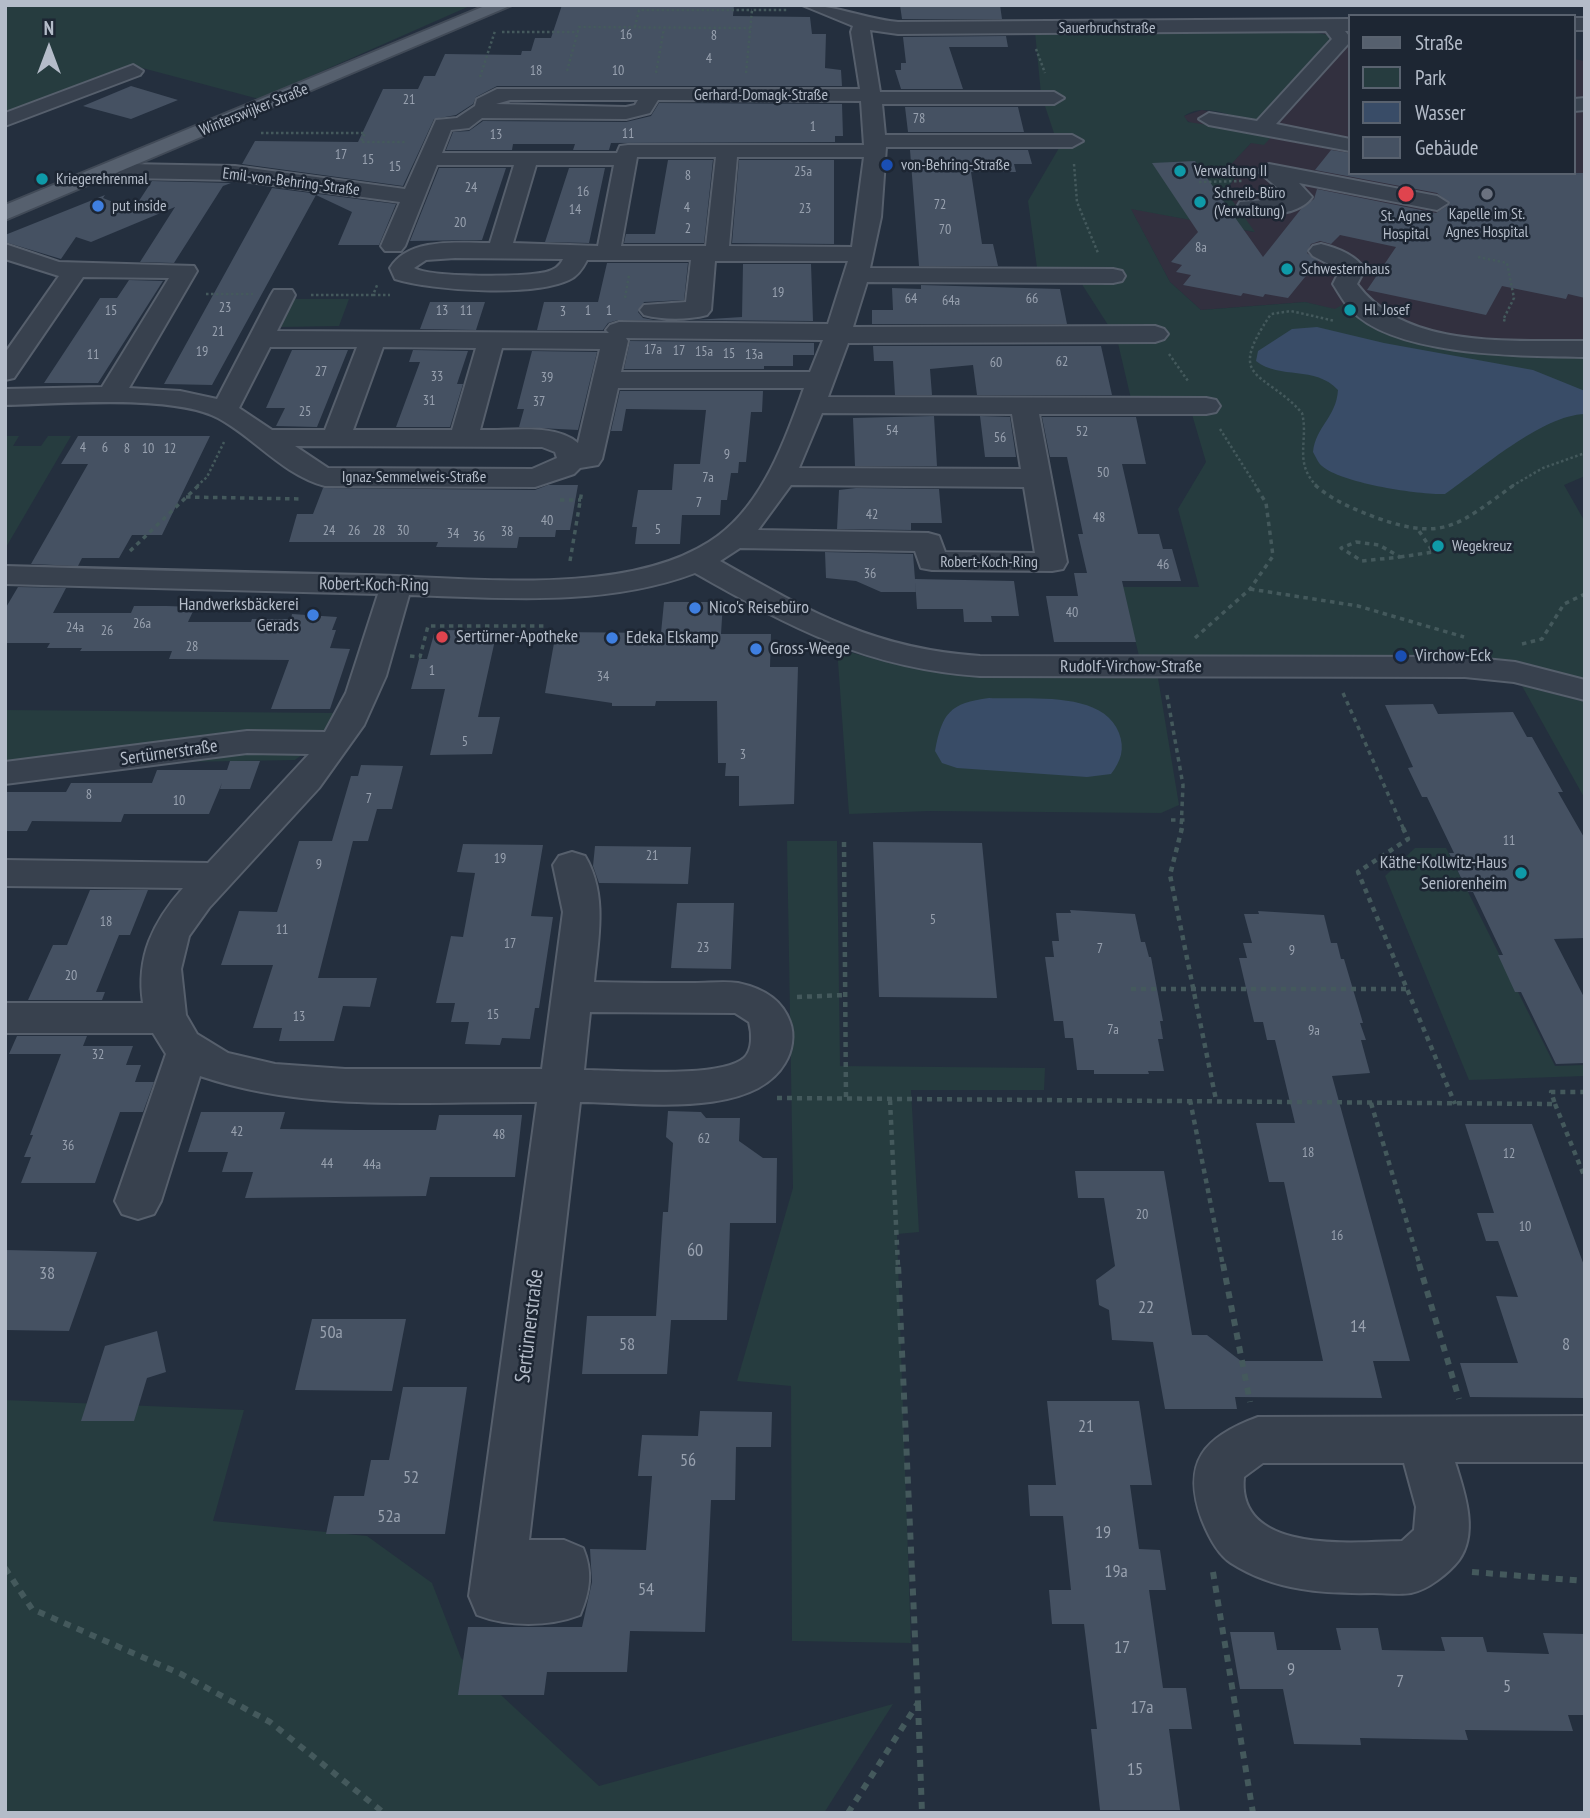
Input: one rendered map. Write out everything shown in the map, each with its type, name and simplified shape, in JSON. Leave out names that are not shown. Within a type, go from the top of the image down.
[{"type":"main road","name":"Winterswijker Straße","points":[[5,213],[503,5]]},
{"type":"street","points":[[1058,5],[1064,28]]},
{"type":"street","points":[[812,6],[864,24]]},
{"type":"street","name":"Sauerbruchstraße","points":[[864,24],[898,28],[1341,25]]},
{"type":"street","name":"Robert-Koch-Ring","points":[[5,575],[396,586],[610,584],[663,573],[697,561],[733,539],[772,495],[781,476],[838,333],[860,265],[870,211],[874,146],[870,96],[860,32],[864,24]]},
{"type":"street","points":[[1265,129],[1342,39],[1341,25]]},
{"type":"street","points":[[5,120],[133,71]]},
{"type":"street","name":"Gerhard-Domagk-Straße","points":[[506,113],[486,109],[484,103],[498,95],[510,94],[870,96]]},
{"type":"street","points":[[393,246],[443,124],[462,124],[477,112],[636,112],[649,104],[652,94]]},
{"type":"street","points":[[870,96],[1054,98]]},
{"type":"street","points":[[1209,119],[1348,145]]},
{"type":"street","points":[[608,253],[628,151],[727,151],[1072,141]]},
{"type":"street","points":[[432,151],[527,159],[626,159]]},
{"type":"street","points":[[621,320],[698,310],[727,151]]},
{"type":"street","points":[[499,252],[527,159]]},
{"type":"street","name":"Emil-von-Behring-Straße","points":[[127,171],[235,173],[412,197]]},
{"type":"street","points":[[1259,174],[1437,204]]},
{"type":"street","points":[[1248,207],[1282,206],[1301,197],[1259,174]]},
{"type":"street","points":[[5,251],[55,270],[185,271],[110,397]]},
{"type":"street","points":[[1321,251],[1346,262],[1353,269],[1345,284],[1349,293],[1383,321],[1425,335],[1488,346],[1585,349]]},
{"type":"street","points":[[573,262],[556,278],[538,280],[431,279],[404,274],[402,268],[411,258],[434,252],[499,252],[573,262],[608,253],[710,253],[860,265],[1112,276]]},
{"type":"street","points":[[5,372],[76,270]]},
{"type":"street","points":[[230,415],[283,295]]},
{"type":"street","points":[[621,320],[838,333],[1155,334]]},
{"type":"street","points":[[262,339],[615,341],[580,459],[562,443],[542,439],[262,438]]},
{"type":"street","points":[[336,438],[373,339]]},
{"type":"street","points":[[464,438],[491,340]]},
{"type":"street","points":[[604,380],[1024,406],[1206,406]]},
{"type":"street","name":"Ignaz-Semmelweis-Straße","points":[[5,397],[194,400],[230,415],[313,473],[325,477],[535,478],[580,459]]},
{"type":"street","name":"Robert-Koch-Ring","points":[[733,539],[928,542],[932,561],[1052,562],[1024,406]]},
{"type":"street","points":[[781,476],[1037,478]]},
{"type":"street","name":"Rudolf-Virchow-Straße","points":[[697,561],[832,632],[889,653],[932,662],[980,666],[1162,668],[1465,667],[1515,672],[1585,690]]},
{"type":"street","points":[[138,1201],[177,1034],[158,973],[169,935],[334,743],[356,708],[396,586]]},
{"type":"street","name":"Sertürnerstraße","points":[[5,774],[247,742],[334,743]]},
{"type":"street","name":"Sertürnerstraße","points":[[499,1566],[582,912],[572,865]]},
{"type":"street","points":[[5,873],[218,876]]},
{"type":"street","points":[[5,1018],[177,1034],[217,1064],[248,1074],[301,1084],[733,1085],[753,1075],[772,1047],[767,1013],[755,1003],[737,998],[572,997]]},
{"type":"street","points":[[1448,1441],[1440,1542],[1412,1567],[1298,1566],[1256,1552],[1235,1535],[1223,1513],[1216,1479],[1229,1455],[1258,1440],[1585,1439]]},
{"type":"path","points":[[635,27],[639,10],[801,10],[812,6]]},
{"type":"path","points":[[744,95],[752,10]]},
{"type":"path","points":[[561,94],[579,27],[750,28]]},
{"type":"path","points":[[652,94],[664,28]]},
{"type":"path","points":[[1029,28],[1054,98]]},
{"type":"path","points":[[486,32],[578,32]]},
{"type":"path","points":[[462,124],[497,32]]},
{"type":"path","points":[[256,133],[365,133],[361,142],[432,151]]},
{"type":"path","points":[[1072,141],[1077,202],[1091,241],[1112,276]]},
{"type":"path","points":[[1199,181],[1259,174]]},
{"type":"path","points":[[1478,257],[1507,263],[1514,298],[1503,320],[1515,323],[1527,347]]},
{"type":"path","points":[[573,262],[629,272],[621,320]]},
{"type":"path","points":[[1341,322],[1303,312],[1271,314],[1247,357],[1248,368],[1258,379],[1300,408],[1304,415],[1299,462],[1311,481],[1344,505],[1419,531],[1437,530],[1454,524],[1530,474],[1585,453]]},
{"type":"path","points":[[1155,334],[1206,406],[1266,503],[1273,556],[1250,589],[1162,668],[1186,792],[1185,820],[1170,875],[1216,1100]]},
{"type":"path","points":[[112,579],[128,553],[207,477],[230,415]]},
{"type":"path","points":[[566,586],[580,459]]},
{"type":"path","points":[[1400,557],[1385,547],[1368,543],[1349,542],[1341,548],[1349,555],[1366,562],[1384,563],[1400,557],[1416,557],[1433,552],[1419,531]]},
{"type":"path","points":[[1250,589],[1335,600],[1412,617],[1472,640]]},
{"type":"path","points":[[1519,644],[1542,639],[1564,604],[1585,594]]},
{"type":"path","points":[[374,656],[420,657],[428,626],[547,626]]},
{"type":"path","points":[[1331,667],[1408,839],[1358,872],[1455,1104]]},
{"type":"path","points":[[1171,820],[1185,820]]},
{"type":"path","points":[[844,842],[846,1099]]},
{"type":"path","points":[[1131,989],[1406,989]]},
{"type":"path","points":[[733,1085],[766,1097],[846,1099],[1555,1104]]},
{"type":"path","points":[[1585,1092],[1551,1092],[1585,1178]]},
{"type":"path","points":[[890,1100],[922,1813]]},
{"type":"path","points":[[1190,1100],[1258,1440]]},
{"type":"path","points":[[1371,1103],[1448,1441]]},
{"type":"path","points":[[1223,1513],[1212,1566],[1253,1813]]},
{"type":"path","points":[[1412,1567],[1585,1581]]},
{"type":"path","points":[[5,1568],[32,1609],[181,1674],[270,1722],[384,1813]]},
{"type":"path","points":[[848,1813],[918,1703]]},
{"type":"shaded area","name":"St. Agnes Hospital","points":[[1348,32],[1348,175],[1576,175],[1576,59],[1585,61],[1585,352],[1491,350],[1305,302],[1201,310],[1170,282],[1130,208],[1254,232],[1229,197],[1227,190],[1235,178],[1220,175],[1251,143],[1223,126],[1194,125],[1184,116],[1202,110],[1228,116],[1328,42],[1330,36],[1322,33]]},
{"type":"green space","points":[[7,5],[472,5],[259,99],[131,65],[5,114]]},
{"type":"green space","points":[[1035,32],[1307,32],[1329,35],[1328,48],[1257,124],[1211,110],[1192,112],[1184,116],[1188,122],[1273,135],[1264,145],[1251,143],[1221,175],[1235,178],[1229,185],[1229,196],[1255,232],[1131,209],[1170,282],[1201,310],[1305,302],[1335,309],[1352,299],[1423,337],[1585,352],[1585,476],[1564,485],[1585,522],[1585,682],[1140,660],[1122,587],[1199,587],[1178,509],[1206,462],[1191,411],[1132,403],[1117,339],[1076,275],[1038,275],[1028,201],[1059,148],[1041,94]]},
{"type":"green space","points":[[292,299],[349,299],[339,326],[281,327]]},
{"type":"green space","points":[[5,436],[19,436],[13,446],[41,446],[48,436],[71,436],[5,549]]},
{"type":"green space","points":[[837,648],[877,660],[957,673],[1036,678],[1158,678],[1179,805],[1161,813],[929,811],[849,814]]},
{"type":"green space","points":[[1522,686],[1585,702],[1585,799]]},
{"type":"green space","points":[[5,710],[335,713],[315,745],[295,760],[5,765]]},
{"type":"green space","points":[[787,841],[837,841],[840,1066],[1045,1068],[1044,1090],[911,1090],[919,1232],[897,1234],[911,1643],[792,1641],[791,1386],[737,1381],[793,1188]]},
{"type":"green space","points":[[1415,848],[1446,848],[1555,1066],[1585,1065],[1585,1076],[1469,1080],[1385,876]]},
{"type":"green space","points":[[5,1400],[244,1410],[213,1521],[367,1536],[432,1583],[461,1658],[599,1786],[893,1704],[824,1813],[5,1813]]},
{"type":"water","points":[[1317,327],[1384,343],[1533,370],[1585,391],[1585,414],[1568,417],[1531,433],[1445,494],[1400,490],[1346,478],[1322,466],[1313,452],[1318,435],[1334,408],[1338,390],[1319,378],[1276,370],[1256,361],[1258,351],[1292,329]]},
{"type":"water","points":[[989,698],[1063,700],[1097,710],[1110,719],[1119,733],[1122,750],[1117,764],[1111,774],[1087,777],[957,768],[942,763],[935,751],[941,727],[950,712],[965,703]]},
{"type":"building","points":[[562,5],[734,5],[733,16],[810,17],[812,34],[826,34],[825,68],[841,70],[842,86],[497,86],[476,97],[473,104],[456,115],[434,119],[403,186],[242,164],[255,141],[358,142],[383,89],[418,89],[424,76],[435,76],[445,54],[521,55],[522,51],[531,51],[535,38],[551,38]]},
{"type":"building","points":[[900,5],[1000,5],[1002,19],[902,19]]},
{"type":"building","points":[[1006,36],[1008,47],[949,47],[963,89],[901,89],[895,70],[901,70],[901,63],[906,63],[903,37]]},
{"type":"building","points":[[131,86],[178,100],[131,119],[83,106]]},
{"type":"building","points":[[659,103],[842,104],[843,136],[835,136],[835,142],[611,143],[609,150],[573,150],[575,144],[513,144],[512,150],[446,150],[453,132],[469,131],[483,121],[626,122],[651,116]]},
{"type":"building","points":[[905,107],[1018,107],[1024,132],[908,132]]},
{"type":"building","points":[[910,150],[1028,150],[1032,164],[1014,164],[1016,172],[971,172],[982,244],[993,244],[998,266],[919,266]]},
{"type":"building","points":[[1331,150],[1348,153],[1348,175],[1585,173],[1585,298],[1568,294],[1566,299],[1502,286],[1486,315],[1367,290],[1396,247],[1340,235],[1331,244],[1320,241],[1311,244],[1307,253],[1318,261],[1288,298],[1243,293],[1241,296],[1183,285],[1191,275],[1176,272],[1182,265],[1171,262],[1198,232],[1152,163],[1195,161],[1263,257],[1301,209],[1314,199],[1317,189],[1436,213],[1450,204],[1437,193],[1315,170]]},
{"type":"building","points":[[668,160],[713,160],[704,243],[624,243],[626,234],[655,234]]},
{"type":"building","points":[[739,160],[834,160],[834,244],[732,243]]},
{"type":"building","points":[[439,168],[506,168],[482,240],[410,241]]},
{"type":"building","points":[[569,168],[605,168],[589,243],[545,242]]},
{"type":"building","points":[[152,181],[231,183],[223,186],[174,263],[140,262],[175,207],[91,242],[76,237],[61,259],[5,242],[5,235],[105,195],[103,198],[133,210]]},
{"type":"building","points":[[272,188],[396,204],[379,245],[338,245],[352,212],[316,195],[212,385],[164,384]]},
{"type":"building","points":[[607,263],[688,263],[684,300],[644,302],[638,312],[643,318],[654,320],[618,320],[608,323],[603,330],[537,330],[544,302],[598,302]]},
{"type":"building","points":[[743,264],[811,264],[813,321],[694,320],[742,317]]},
{"type":"building","points":[[129,280],[163,281],[98,383],[44,383],[100,298],[117,298]]},
{"type":"building","points":[[921,285],[1060,289],[1067,324],[872,324],[872,310],[893,310],[892,288],[921,289]]},
{"type":"building","points":[[430,302],[485,302],[476,330],[420,329]]},
{"type":"building","points":[[630,341],[814,343],[814,355],[793,355],[793,366],[764,366],[764,369],[624,369]]},
{"type":"building","points":[[873,346],[1101,346],[1112,395],[977,395],[973,365],[930,369],[932,395],[895,395],[893,361],[874,361]]},
{"type":"building","points":[[292,350],[348,350],[317,427],[276,426],[285,408],[266,408]]},
{"type":"building","points":[[413,350],[468,351],[457,384],[463,384],[450,427],[396,427],[420,362],[409,362]]},
{"type":"building","points":[[532,351],[597,352],[578,430],[519,427],[524,409],[517,409]]},
{"type":"building","points":[[620,391],[763,391],[762,412],[751,412],[746,462],[739,462],[738,473],[731,473],[727,500],[721,500],[720,515],[682,515],[680,544],[635,544],[637,527],[632,527],[638,490],[672,490],[674,464],[700,464],[706,410],[626,409],[622,431],[611,431]]},
{"type":"building","points":[[934,416],[937,466],[855,466],[853,418]]},
{"type":"building","points":[[980,416],[1010,417],[1016,457],[985,457]]},
{"type":"building","points":[[1042,417],[1136,417],[1146,464],[1122,464],[1138,534],[1159,534],[1163,549],[1172,549],[1181,581],[1122,581],[1136,642],[1054,642],[1046,596],[1078,596],[1074,573],[1087,573],[1078,534],[1083,534],[1067,457],[1050,457]]},
{"type":"building","points":[[78,436],[210,436],[162,535],[132,535],[119,558],[82,558],[78,566],[31,564],[88,464],[61,464]]},
{"type":"building","points":[[548,485],[578,485],[570,530],[556,530],[555,537],[519,537],[517,548],[436,547],[438,542],[289,542],[297,514],[313,514],[323,488],[535,490]]},
{"type":"building","points":[[939,489],[942,523],[911,523],[911,530],[837,529],[839,490]]},
{"type":"building","points":[[825,552],[913,554],[916,592],[881,592],[856,581],[826,578]]},
{"type":"building","points":[[915,579],[1014,581],[1019,616],[991,616],[992,622],[964,622],[963,609],[917,609]]},
{"type":"building","points":[[18,587],[66,588],[53,613],[131,613],[134,606],[167,606],[195,607],[188,622],[291,619],[292,614],[337,617],[330,648],[350,649],[330,709],[271,709],[289,660],[169,659],[172,651],[80,651],[82,648],[47,648],[50,643],[5,643],[5,609]]},
{"type":"building","points":[[664,602],[723,602],[721,634],[771,634],[770,667],[798,667],[794,804],[739,806],[739,776],[725,776],[726,763],[718,763],[717,701],[656,701],[655,706],[612,706],[612,703],[545,693],[556,632],[661,633]]},
{"type":"building","points":[[442,630],[497,631],[478,717],[500,717],[492,754],[430,755],[445,689],[411,689],[419,659],[427,659],[434,634],[441,634]]},
{"type":"building","name":"Käthe-Kollwitz-Haus Seniorenheim","points":[[1433,704],[1438,714],[1513,712],[1527,737],[1532,737],[1563,792],[1558,792],[1585,839],[1585,938],[1554,939],[1585,999],[1585,1063],[1556,1064],[1521,992],[1515,992],[1498,955],[1503,955],[1473,892],[1468,892],[1449,853],[1454,853],[1427,797],[1422,797],[1408,768],[1413,767],[1385,705]]},
{"type":"building","points":[[230,761],[260,761],[250,789],[220,789],[222,783],[209,814],[124,814],[121,822],[32,821],[27,831],[5,831],[5,792],[66,792],[71,783],[152,783],[157,770],[227,770]]},
{"type":"building","points":[[361,765],[403,766],[392,809],[377,809],[368,841],[353,841],[318,978],[377,978],[370,1007],[343,1006],[334,1041],[279,1041],[282,1028],[253,1028],[273,965],[221,965],[239,911],[277,912],[299,841],[332,841],[351,776],[358,776]]},
{"type":"building","points":[[873,842],[982,843],[997,998],[879,997]]},
{"type":"building","points":[[463,844],[543,845],[531,916],[553,917],[539,1008],[535,1008],[530,1039],[502,1038],[500,1045],[465,1044],[469,1022],[451,1022],[455,1003],[436,1003],[451,936],[463,937],[475,873],[457,872]]},
{"type":"building","points":[[595,846],[691,847],[688,884],[599,883],[593,866]]},
{"type":"building","points":[[90,890],[148,890],[130,935],[119,935],[96,992],[105,992],[102,1000],[28,1000],[53,945],[67,945]]},
{"type":"building","points":[[677,903],[734,903],[731,969],[671,968]]},
{"type":"building","points":[[1070,910],[1135,914],[1141,942],[1145,942],[1151,957],[1163,1021],[1160,1021],[1163,1039],[1158,1039],[1164,1071],[1148,1071],[1149,1074],[1094,1074],[1094,1070],[1077,1070],[1073,1038],[1065,1038],[1063,1021],[1054,1021],[1045,957],[1054,957],[1052,941],[1059,941],[1056,913],[1071,913]]},
{"type":"building","points":[[1258,911],[1324,915],[1331,943],[1337,943],[1341,959],[1344,959],[1363,1023],[1360,1023],[1366,1040],[1361,1040],[1370,1073],[1332,1076],[1410,1361],[1373,1361],[1382,1398],[1235,1397],[1237,1409],[1165,1409],[1153,1342],[1112,1340],[1109,1310],[1099,1305],[1096,1280],[1115,1266],[1104,1198],[1078,1198],[1075,1171],[1164,1171],[1192,1335],[1207,1335],[1241,1361],[1323,1361],[1284,1182],[1269,1182],[1256,1123],[1295,1123],[1275,1040],[1267,1040],[1263,1022],[1254,1022],[1239,958],[1247,958],[1243,943],[1252,943],[1244,914],[1259,914]]},
{"type":"building","points":[[17,1036],[87,1036],[83,1046],[133,1046],[126,1065],[141,1065],[135,1082],[154,1082],[143,1112],[120,1112],[95,1183],[21,1183],[31,1157],[24,1157],[33,1135],[30,1135],[61,1054],[9,1054]]},
{"type":"building","points":[[668,1111],[701,1112],[706,1118],[740,1118],[739,1141],[763,1158],[777,1158],[776,1223],[730,1223],[727,1320],[671,1320],[667,1374],[582,1374],[587,1316],[656,1316],[663,1212],[668,1212],[673,1143],[666,1137]]},
{"type":"building","points":[[201,1112],[285,1112],[280,1129],[357,1130],[436,1130],[439,1115],[522,1115],[515,1177],[430,1177],[426,1196],[245,1198],[253,1172],[222,1172],[228,1152],[188,1152]]},
{"type":"building","points":[[1465,1124],[1532,1124],[1585,1268],[1585,1398],[1470,1397],[1460,1363],[1518,1363],[1496,1296],[1518,1297],[1498,1241],[1486,1241],[1477,1213],[1494,1213]]},
{"type":"building","points":[[5,1250],[97,1252],[69,1331],[5,1330]]},
{"type":"building","points":[[312,1319],[406,1319],[392,1391],[295,1390]]},
{"type":"building","points":[[157,1331],[166,1372],[147,1378],[134,1421],[81,1421],[105,1346]]},
{"type":"building","points":[[403,1387],[467,1387],[445,1534],[326,1534],[334,1496],[364,1496],[371,1460],[389,1460]]},
{"type":"building","points":[[1047,1401],[1139,1401],[1152,1485],[1130,1485],[1139,1549],[1160,1550],[1166,1590],[1149,1590],[1163,1688],[1186,1688],[1192,1729],[1169,1729],[1180,1810],[1100,1810],[1091,1729],[1097,1729],[1084,1624],[1052,1624],[1049,1590],[1071,1590],[1063,1516],[1030,1516],[1028,1485],[1056,1485]]},
{"type":"building","points":[[700,1411],[772,1412],[771,1447],[736,1447],[735,1500],[711,1500],[705,1632],[630,1631],[627,1672],[547,1672],[544,1695],[458,1695],[468,1627],[582,1627],[592,1582],[590,1549],[646,1550],[652,1476],[638,1476],[642,1435],[698,1436]]},
{"type":"building","points":[[1336,1628],[1378,1628],[1382,1650],[1445,1651],[1441,1637],[1483,1637],[1487,1652],[1549,1654],[1543,1633],[1585,1634],[1585,1715],[1568,1715],[1573,1731],[1465,1730],[1468,1740],[1360,1738],[1361,1745],[1294,1744],[1283,1689],[1240,1689],[1230,1632],[1274,1632],[1277,1650],[1341,1650]]},
{"type":"place","name":"von-Behring-Straße","points":[[887,165]]},
{"type":"place","name":"Verwaltung II","points":[[1180,171]]},
{"type":"place","name":"Kriegerehrenmal","points":[[42,179]]},
{"type":"place","name":"St. Agnes Hospital","points":[[1406,194]]},
{"type":"place","name":"Kapelle im St. Agnes Hospital","points":[[1487,194]]},
{"type":"place","name":"Schreib-Büro (Verwaltung)","points":[[1200,202]]},
{"type":"place","name":"put inside","points":[[98,206]]},
{"type":"place","name":"Schwesternhaus","points":[[1287,269]]},
{"type":"place","name":"Hl. Josef","points":[[1350,310]]},
{"type":"place","name":"Wegekreuz","points":[[1438,546]]},
{"type":"place","name":"Nico's Reisebüro","points":[[695,608]]},
{"type":"place","name":"Handwerksbäckerei Gerads","points":[[313,615]]},
{"type":"place","name":"Sertürner-Apotheke","points":[[442,637]]},
{"type":"place","name":"Edeka Elskamp","points":[[612,638]]},
{"type":"place","name":"Gross-Weege","points":[[756,649]]},
{"type":"place","name":"Virchow-Eck","points":[[1401,656]]},
{"type":"place","name":"Käthe-Kollwitz-Haus Seniorenheim","points":[[1521,873]]}]
